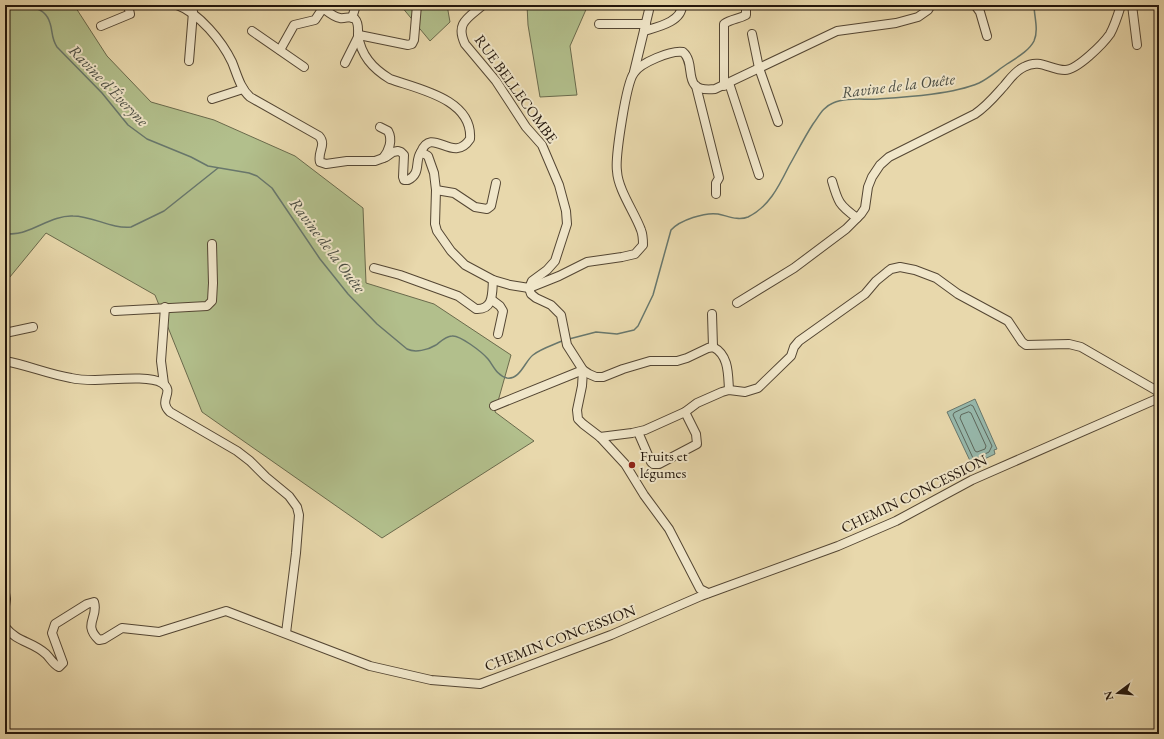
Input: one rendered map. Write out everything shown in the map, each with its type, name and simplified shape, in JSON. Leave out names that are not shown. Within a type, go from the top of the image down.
[{"type":"street","points":[[102,26],[130,14],[128,5]]},
{"type":"street","points":[[177,5],[193,12],[216,37],[231,61],[243,89],[250,97],[322,139],[323,145],[319,160],[323,164],[381,160],[393,152],[398,151],[404,156],[403,177],[404,180],[408,180],[418,169],[418,158],[424,146],[428,143],[434,142],[454,149],[463,146],[470,139],[470,129],[465,118],[459,109],[446,99],[390,79],[368,61],[360,45],[356,21],[352,18],[340,18],[321,7],[315,20],[294,25],[280,50]]},
{"type":"street","points":[[352,18],[356,5]]},
{"type":"street","points":[[359,35],[408,45],[412,44],[414,40],[417,5]]},
{"type":"street","name":"RUE BELLECOMBE","points":[[483,5],[464,22],[461,28],[462,37],[465,44],[496,81],[526,127],[542,145],[559,185],[566,211],[567,224],[555,261],[547,270],[532,281],[529,288]]},
{"type":"street","points":[[599,24],[645,28],[661,26],[676,18],[680,14],[682,5]]},
{"type":"street","points":[[746,5],[746,15],[742,18],[728,21],[724,24],[726,84],[760,175]]},
{"type":"street","points":[[696,86],[706,90],[715,89],[837,31],[896,23],[918,17],[928,10],[931,5]]},
{"type":"street","points":[[975,5],[980,12],[987,36]]},
{"type":"street","points":[[737,303],[794,268],[846,229],[865,208],[868,188],[872,177],[880,165],[888,157],[980,111],[1017,71],[1025,66],[1034,63],[1046,64],[1065,70],[1074,68],[1103,42],[1109,34],[1121,5]]},
{"type":"street","points":[[1132,5],[1137,45]]},
{"type":"street","points":[[421,152],[428,156],[434,173],[436,190],[434,224],[437,231],[451,250],[465,265],[494,280],[510,285],[529,288],[559,276],[587,262],[622,258],[635,254],[643,245],[642,231],[621,185],[617,172],[620,137],[629,83],[634,72],[649,10]]},
{"type":"street","points":[[189,61],[193,12]]},
{"type":"street","points":[[252,31],[304,67]]},
{"type":"street","points":[[752,34],[759,68],[778,122]]},
{"type":"street","points":[[345,63],[359,35]]},
{"type":"street","points":[[634,72],[641,66],[658,57],[680,51],[686,56],[692,80],[696,86],[719,178],[716,183],[716,194]]},
{"type":"street","points":[[212,99],[243,89]]},
{"type":"street","points":[[380,127],[388,131],[391,137],[387,153],[381,160]]},
{"type":"street","points":[[832,181],[840,204],[844,209],[857,218]]},
{"type":"street","points":[[436,190],[454,193],[472,205],[487,209],[491,206],[496,184]]},
{"type":"street","points":[[116,311],[165,307],[207,306],[212,301],[212,244]]},
{"type":"street","points":[[600,437],[638,432],[685,412],[697,403],[722,392],[729,390],[745,392],[761,386],[773,371],[790,356],[799,341],[865,294],[876,281],[891,269],[900,267],[915,270],[936,278],[963,297],[1008,321],[1022,342],[1026,345],[1069,344],[1081,347],[1159,392]]},
{"type":"street","points":[[374,268],[400,275],[458,296],[476,309],[484,308],[490,304],[492,300],[494,280]]},
{"type":"street","points":[[529,288],[531,294],[557,309],[561,314],[567,345],[583,370],[589,374],[596,377],[603,377],[650,361],[677,361],[714,347],[720,350],[724,357],[727,367],[729,390]]},
{"type":"street","points":[[492,300],[500,306],[503,311],[498,334]]},
{"type":"street","points":[[165,307],[161,361],[164,384],[168,391],[164,404],[166,408],[193,426],[242,454],[289,496],[297,507],[296,553],[286,633]]},
{"type":"street","points":[[712,314],[714,347]]},
{"type":"street","points":[[5,333],[33,327]]},
{"type":"street","points":[[5,361],[71,378],[96,380],[155,379],[164,384]]},
{"type":"street","points":[[494,406],[583,370]]},
{"type":"street","points":[[583,370],[577,414],[578,419],[600,437],[625,464],[644,495],[669,529],[700,589],[708,593]]},
{"type":"street","name":"CHEMIN CONCESSION","points":[[5,627],[10,634],[18,639],[34,645],[47,654],[54,665],[59,667],[63,663],[52,633],[55,624],[87,604],[94,602],[96,607],[90,626],[93,634],[99,640],[104,639],[122,628],[159,632],[226,611],[370,666],[431,680],[480,684],[611,635],[708,593],[838,546],[896,521],[972,480],[1159,398]]},
{"type":"street","points":[[638,432],[651,462],[653,464],[659,464],[697,444],[696,434],[685,412]]},
{"type":"street","points":[[5,593],[5,606]]},
{"type":"green space","points":[[5,5],[74,5],[107,56],[151,102],[214,120],[295,156],[363,208],[366,283],[434,304],[511,355],[495,412],[534,441],[382,538],[202,412],[155,295],[46,233],[5,283]]},
{"type":"green space","points":[[447,5],[450,22],[430,41],[401,6]]},
{"type":"green space","points":[[527,5],[588,5],[570,46],[577,95],[540,97],[528,25]]},
{"type":"water","points":[[975,399],[997,449],[994,450],[995,454],[972,465],[947,412]]},
{"type":"waterway","name":"Ravine de la Ouête","points":[[569,339],[596,332],[617,334],[634,330],[638,326],[653,295],[671,230],[686,220],[706,214],[718,214],[733,218],[744,218],[762,208],[773,195],[810,129],[826,107],[838,101],[844,100],[878,99],[930,94],[957,90],[979,83],[1022,54],[1032,45],[1036,32],[1034,5]]},
{"type":"waterway","name":"Ravine de la Ouête","points":[[5,11],[31,7],[43,12],[47,16],[50,23],[53,38],[57,47],[102,93],[128,125],[147,139],[191,157],[208,166],[249,173],[257,176],[272,188],[320,259],[348,294],[377,324],[407,349],[414,351],[425,350],[436,345],[443,339],[456,336],[471,344],[481,352],[501,375],[507,378],[512,378],[519,373],[533,355],[544,348],[564,340]]},
{"type":"waterway","points":[[5,234],[21,233],[55,219],[67,216],[88,218],[116,226],[131,227],[164,211],[218,168]]},
{"type":"waterway","points":[[73,734],[86,732],[100,734]]},
{"type":"place","name":"Fruits et légumes","points":[[632,465]]},
{"type":"water label","name":"Ravine d'Éveryne","points":[[109,85]]}]
